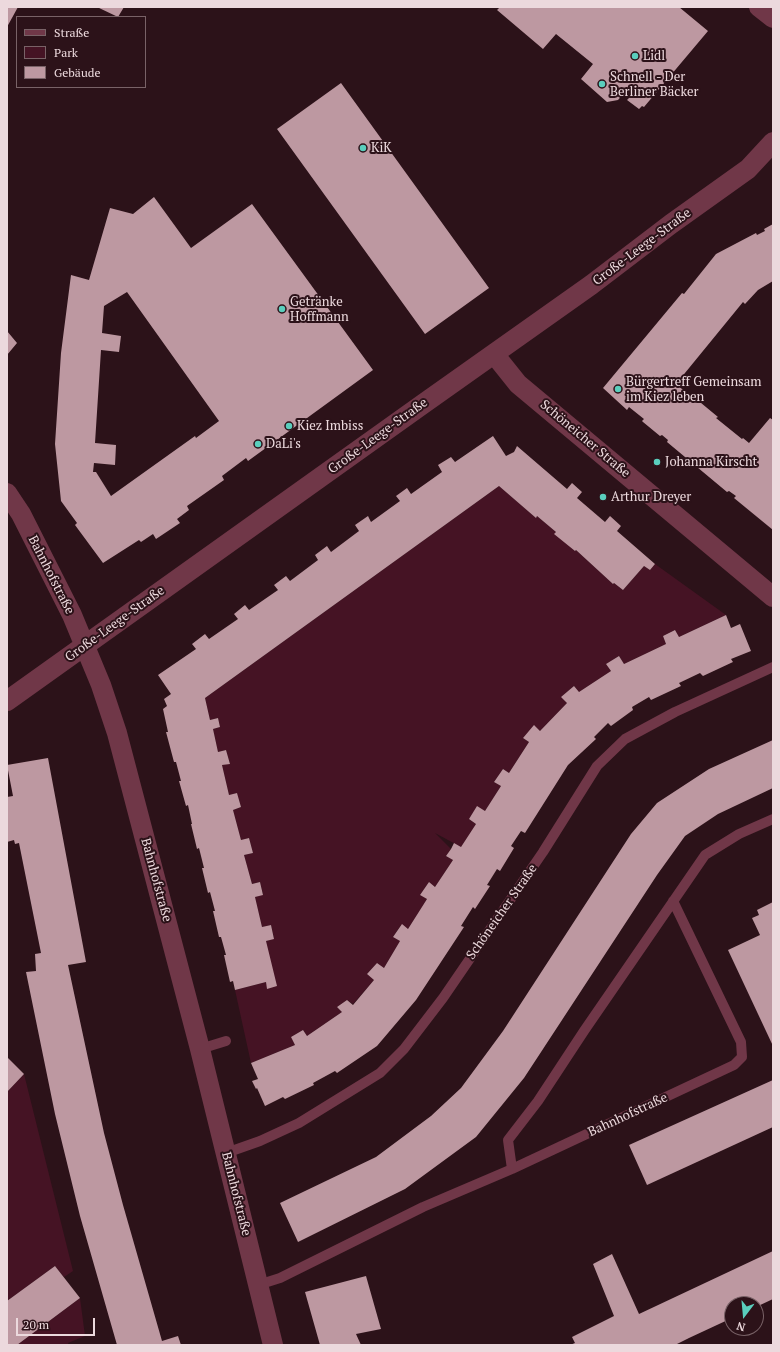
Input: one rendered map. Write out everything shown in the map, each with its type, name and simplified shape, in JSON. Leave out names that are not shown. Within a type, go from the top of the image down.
[{"type":"street","name":"Große-Leege-Straße","points":[[7,701],[591,285],[671,224],[748,169],[773,142]]},
{"type":"street","name":"Große-Leege-Straße","points":[[748,169],[773,159]]},
{"type":"street","name":"Schöneicher Straße","points":[[494,354],[518,384],[773,597]]},
{"type":"street","name":"Bahnhofstraße","points":[[7,492],[21,514],[68,608],[101,685],[117,732],[200,1049],[273,1345]]},
{"type":"lane","name":"Schöneicher Straße","points":[[226,1153],[260,1141],[299,1123],[380,1073],[404,1048],[443,998],[543,852],[596,766],[625,739],[675,712],[773,667]]},
{"type":"lane","points":[[512,1169],[508,1140],[538,1100],[705,855],[739,834],[773,819]]},
{"type":"lane","name":"Bahnhofstraße","points":[[258,1285],[280,1278],[423,1208],[512,1169],[734,1065],[742,1057],[741,1042],[673,901]]},
{"type":"lane","points":[[200,1049],[226,1041]]},
{"type":"green space","points":[[499,486],[535,517],[537,516],[556,532],[555,534],[575,551],[576,550],[613,584],[614,583],[623,590],[644,566],[650,570],[655,564],[726,615],[679,637],[675,630],[663,636],[666,644],[624,664],[619,656],[606,664],[611,671],[579,692],[574,686],[561,697],[567,703],[540,731],[534,726],[523,738],[529,742],[509,773],[503,769],[494,782],[501,786],[485,811],[477,807],[469,819],[476,824],[461,847],[435,833],[451,849],[446,856],[453,860],[435,887],[429,882],[420,895],[427,899],[408,929],[401,925],[393,937],[400,941],[384,968],[377,963],[367,974],[374,980],[353,1004],[347,1000],[337,1007],[342,1012],[307,1036],[303,1030],[291,1037],[295,1045],[251,1063],[235,990],[266,982],[268,989],[266,941],[274,938],[271,925],[262,927],[255,897],[263,894],[260,882],[252,884],[244,855],[253,853],[249,838],[241,840],[233,810],[241,807],[237,793],[229,795],[222,765],[230,763],[226,750],[218,752],[213,729],[220,727],[218,718],[210,720],[205,698]]},
{"type":"green space","points":[[24,1074],[73,1271],[64,1277],[55,1266],[7,1301],[7,1092]]},
{"type":"green space","points":[[80,1298],[85,1336],[68,1343],[69,1345],[17,1345]]},
{"type":"building","points":[[7,7],[18,7],[7,27]]},
{"type":"building","points":[[97,7],[124,7],[119,16]]},
{"type":"building","name":"Lidl","points":[[500,7],[679,7],[708,31],[644,107],[642,106],[639,109],[627,100],[631,96],[626,91],[618,100],[607,102],[581,79],[593,64],[556,34],[543,49],[497,10]]},
{"type":"building","points":[[341,83],[489,288],[425,334],[277,129]]},
{"type":"building","points":[[154,197],[191,248],[252,204],[373,370],[248,461],[246,458],[222,476],[224,480],[187,506],[189,510],[177,519],[180,523],[156,539],[153,534],[141,542],[139,540],[103,563],[75,525],[77,523],[61,501],[55,444],[61,353],[71,275],[89,280],[110,208],[133,214]],"holes":[[[127,292],[219,421],[196,438],[195,436],[111,496],[96,472],[93,472],[94,463],[115,465],[116,445],[95,443],[101,350],[119,352],[121,336],[102,333],[104,306]]]},
{"type":"building","points":[[773,224],[773,281],[758,290],[745,304],[743,302],[676,384],[718,417],[716,418],[749,443],[770,418],[773,420],[773,530],[734,498],[736,496],[729,491],[727,492],[667,442],[668,440],[662,435],[660,436],[643,422],[642,421],[644,419],[629,407],[627,410],[603,388],[682,293],[684,294],[716,254],[756,233],[757,235],[765,231],[764,229]]},
{"type":"building","points":[[7,331],[17,343],[7,355]]},
{"type":"building","points":[[493,436],[506,456],[514,452],[517,446],[567,489],[572,483],[582,492],[577,498],[605,522],[610,516],[621,526],[617,531],[655,564],[650,570],[644,566],[623,590],[614,583],[613,584],[576,550],[575,551],[554,534],[556,532],[537,516],[536,518],[499,486],[205,698],[210,720],[218,718],[220,727],[213,729],[218,752],[226,750],[230,764],[222,765],[229,795],[237,793],[241,807],[233,810],[241,840],[249,838],[253,853],[244,855],[252,884],[260,882],[263,895],[255,897],[262,927],[271,925],[274,939],[266,941],[277,986],[267,989],[266,982],[235,990],[233,981],[230,982],[224,955],[226,955],[221,937],[219,937],[213,911],[215,911],[210,892],[208,893],[202,868],[204,868],[199,848],[197,849],[188,805],[186,806],[179,781],[181,781],[176,762],[174,762],[166,732],[168,732],[163,709],[167,706],[164,699],[171,694],[158,675],[196,649],[192,644],[205,634],[209,639],[238,619],[234,614],[245,605],[249,610],[278,590],[274,585],[286,576],[290,581],[318,560],[315,555],[327,546],[331,552],[359,531],[355,525],[368,516],[371,522],[400,501],[396,496],[407,488],[411,494],[442,472],[438,465],[451,457],[455,462]]},
{"type":"building","points":[[726,615],[731,628],[740,624],[751,651],[731,659],[733,662],[703,676],[700,673],[679,683],[681,686],[651,700],[649,697],[632,707],[633,710],[611,726],[608,723],[594,737],[596,739],[568,765],[525,833],[521,831],[511,846],[514,848],[500,871],[497,869],[487,885],[490,886],[475,909],[473,907],[461,926],[464,927],[416,1000],[377,1046],[337,1073],[335,1071],[313,1083],[314,1085],[285,1099],[283,1097],[265,1106],[257,1088],[256,1089],[252,1081],[258,1079],[251,1063],[295,1045],[291,1037],[303,1030],[307,1036],[342,1012],[337,1007],[347,1000],[353,1005],[374,980],[367,974],[377,963],[384,968],[400,941],[393,937],[402,924],[408,929],[427,899],[420,895],[429,882],[435,887],[453,860],[446,856],[454,843],[461,847],[476,824],[469,819],[477,806],[485,811],[501,786],[494,782],[503,769],[509,773],[529,742],[523,738],[534,725],[540,731],[567,703],[561,697],[574,686],[579,692],[611,671],[606,664],[619,656],[624,664],[666,644],[663,636],[675,630],[679,637]]},
{"type":"building","points":[[773,740],[773,788],[718,814],[685,836],[657,875],[524,1078],[476,1137],[405,1189],[298,1242],[280,1203],[376,1157],[431,1116],[461,1088],[503,1031],[631,834],[657,803],[709,769]]},
{"type":"building","points":[[48,758],[86,962],[68,965],[104,1133],[162,1341],[178,1336],[181,1345],[117,1345],[80,1216],[55,1114],[26,972],[36,971],[35,954],[41,953],[19,843],[15,844],[14,840],[7,842],[7,797],[13,796],[7,765]]},
{"type":"building","points":[[773,902],[773,1046],[728,950],[760,935],[752,918],[759,915],[757,910]]},
{"type":"building","points":[[7,1057],[24,1074],[7,1092]]},
{"type":"building","points":[[773,1080],[773,1127],[647,1185],[629,1145]]},
{"type":"building","points":[[773,1251],[773,1299],[764,1303],[764,1296],[724,1296],[724,1322],[675,1345],[570,1345],[575,1343],[572,1337],[614,1316],[593,1264],[612,1254],[639,1314]]},
{"type":"building","points":[[55,1266],[80,1298],[17,1345],[7,1345],[7,1301]]},
{"type":"building","points":[[366,1276],[381,1329],[356,1334],[361,1345],[320,1345],[305,1292]]},
{"type":"place","name":"Lidl","points":[[635,56]]},
{"type":"place","name":"Schnell - Der Berliner Bäcker","points":[[602,84]]},
{"type":"place","name":"KiK","points":[[363,148]]},
{"type":"place","name":"Getränke Hoffmann","points":[[282,309]]},
{"type":"place","name":"Bürgertreff Gemeinsam im Kiez leben","points":[[618,389]]},
{"type":"place","name":"Kiez Imbiss","points":[[289,426]]},
{"type":"place","name":"DaLi's","points":[[258,444]]},
{"type":"place","name":"Johanna Kirscht","points":[[657,462]]},
{"type":"place","name":"Arthur Dreyer","points":[[603,497]]}]
